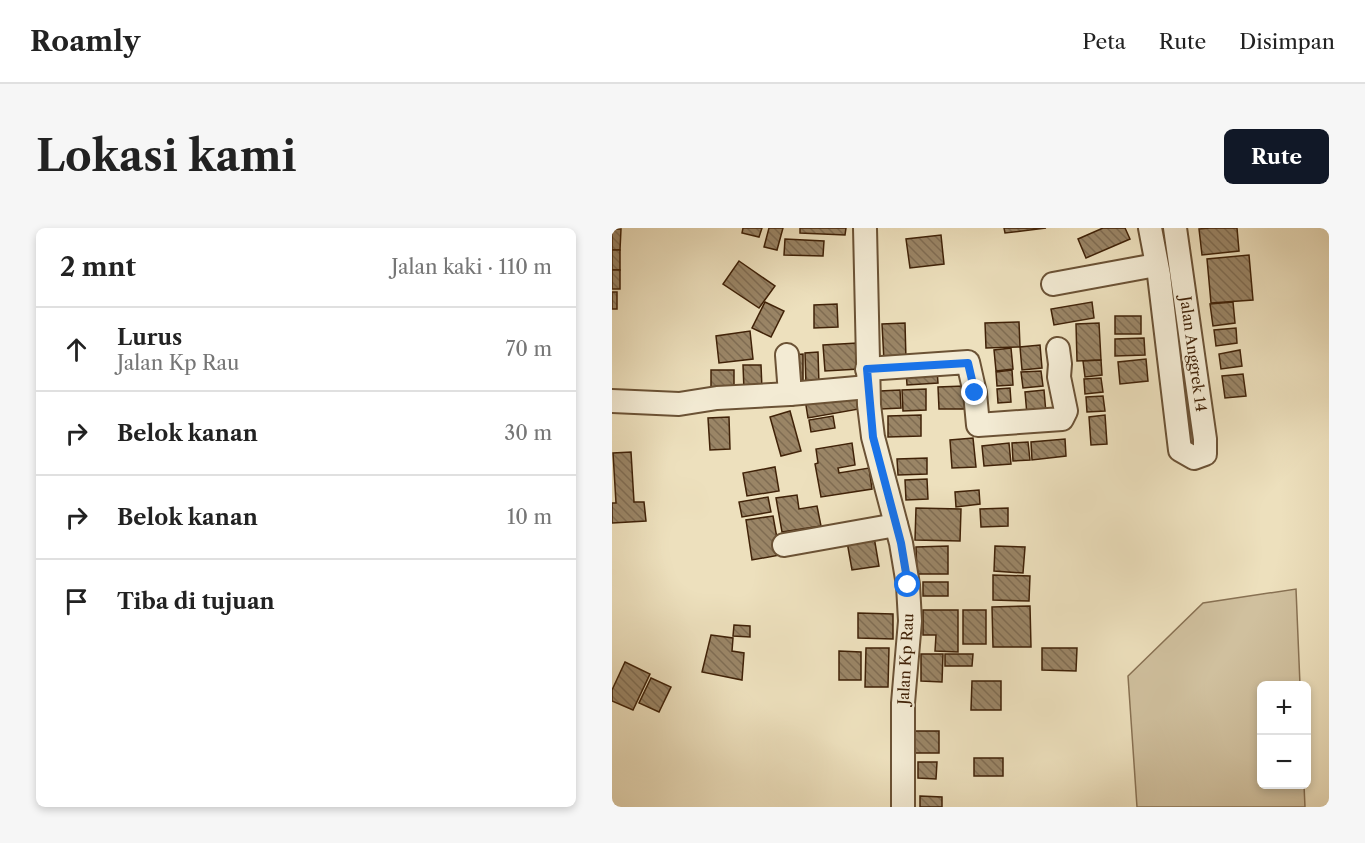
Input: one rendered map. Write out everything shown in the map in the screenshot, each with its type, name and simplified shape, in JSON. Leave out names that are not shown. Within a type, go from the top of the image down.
[{"type":"street","name":"Jalan Kp Rau","points":[[865,228],[868,378],[873,437],[896,525],[906,575],[910,621],[903,703],[903,807]]},
{"type":"street","points":[[1053,284],[1156,265],[1150,228]]},
{"type":"street","name":"Jalan Anggrek 14","points":[[1156,265],[1159,274],[1180,450],[1194,458],[1205,454],[1205,440],[1175,228]]},
{"type":"street","points":[[612,401],[679,404],[717,398],[799,395],[868,378],[968,363],[975,393],[978,425],[1062,419],[1066,411],[1059,377],[1058,350]]},
{"type":"street","points":[[787,355],[790,394]]},
{"type":"street","points":[[784,546],[896,525]]},
{"type":"shaded area","points":[[1296,589],[1300,681],[1257,681],[1257,789],[1304,789],[1305,807],[1137,807],[1128,676],[1203,603]]},
{"type":"building","points":[[743,228],[762,228],[759,237],[742,233]]},
{"type":"building","points":[[769,228],[783,228],[777,250],[764,247]]},
{"type":"building","points":[[800,228],[846,228],[845,235],[800,233]]},
{"type":"building","points":[[1004,228],[1046,228],[1005,233]]},
{"type":"building","points":[[1103,228],[1125,228],[1130,239],[1086,258],[1078,239]]},
{"type":"building","points":[[1237,228],[1239,251],[1202,255],[1199,229]]},
{"type":"building","points":[[612,229],[621,229],[620,250],[612,250]]},
{"type":"building","points":[[941,235],[944,264],[910,268],[906,239]]},
{"type":"building","points":[[785,239],[824,241],[823,256],[784,255]]},
{"type":"building","points":[[612,250],[620,250],[620,270],[612,270]]},
{"type":"building","points":[[1249,255],[1253,300],[1211,303],[1207,259]]},
{"type":"building","points":[[739,261],[775,286],[759,308],[723,284]]},
{"type":"building","points":[[612,270],[620,270],[620,289],[612,289]]},
{"type":"building","points":[[612,292],[617,292],[617,309],[612,309]]},
{"type":"building","points":[[765,302],[784,311],[771,337],[752,328]]},
{"type":"building","points":[[1092,302],[1094,318],[1054,325],[1051,309]]},
{"type":"building","points":[[1233,302],[1235,323],[1213,326],[1210,304]]},
{"type":"building","points":[[837,304],[838,327],[814,328],[814,305]]},
{"type":"building","points":[[1115,316],[1141,316],[1141,334],[1115,334]]},
{"type":"building","points":[[1019,322],[1020,347],[986,348],[985,323]]},
{"type":"building","points":[[905,323],[906,360],[884,361],[882,324]]},
{"type":"building","points":[[1099,323],[1101,360],[1077,361],[1076,324]]},
{"type":"building","points":[[1236,328],[1237,343],[1216,346],[1214,330]]},
{"type":"building","points":[[750,331],[753,359],[719,363],[716,336]]},
{"type":"building","points":[[1144,338],[1145,355],[1115,356],[1115,339]]},
{"type":"building","points":[[857,343],[859,369],[825,371],[823,345]]},
{"type":"building","points":[[1040,345],[1042,368],[1022,370],[1020,347]]},
{"type":"building","points":[[1011,348],[1013,369],[996,371],[994,350]]},
{"type":"building","points":[[1240,350],[1242,366],[1221,369],[1219,354]]},
{"type":"building","points":[[818,352],[819,385],[806,386],[805,353]]},
{"type":"building","points":[[803,354],[803,389],[792,389],[791,355]]},
{"type":"building","points":[[1146,359],[1148,381],[1120,384],[1118,362]]},
{"type":"building","points":[[1101,360],[1102,375],[1085,377],[1083,361]]},
{"type":"building","points":[[743,365],[761,365],[762,389],[744,390]]},
{"type":"building","points":[[711,370],[734,370],[734,389],[711,388]]},
{"type":"building","points":[[937,370],[938,383],[907,385],[906,371]]},
{"type":"building","points":[[1012,370],[1013,385],[997,386],[996,372]]},
{"type":"building","points":[[1041,371],[1043,386],[1023,388],[1021,372]]},
{"type":"building","points":[[1243,374],[1246,396],[1225,398],[1222,376]]},
{"type":"building","points":[[1101,378],[1103,392],[1085,394],[1084,379]]},
{"type":"building","points":[[964,386],[965,409],[939,409],[938,387]]},
{"type":"building","points":[[1010,388],[1011,402],[998,403],[997,389]]},
{"type":"building","points":[[926,389],[926,410],[903,411],[902,390]]},
{"type":"building","points":[[900,390],[901,408],[881,409],[880,391]]},
{"type":"building","points":[[1044,390],[1046,413],[1027,415],[1025,392]]},
{"type":"building","points":[[856,391],[859,409],[808,418],[805,399]]},
{"type":"building","points":[[1103,396],[1105,411],[1087,412],[1086,397]]},
{"type":"building","points":[[790,411],[801,451],[781,456],[770,417]]},
{"type":"building","points":[[921,415],[921,436],[888,437],[888,416]]},
{"type":"building","points":[[1105,415],[1107,444],[1091,445],[1089,417]]},
{"type":"building","points":[[833,416],[835,428],[811,432],[809,420]]},
{"type":"building","points":[[729,417],[730,449],[710,450],[708,418]]},
{"type":"building","points":[[973,438],[976,467],[952,468],[950,440]]},
{"type":"building","points":[[1065,439],[1066,456],[1032,460],[1031,442]]},
{"type":"building","points":[[1028,442],[1030,460],[1013,461],[1012,443]]},
{"type":"building","points":[[852,443],[855,465],[838,468],[839,473],[869,468],[872,489],[821,497],[815,464],[818,463],[816,449]]},
{"type":"building","points":[[1009,443],[1011,464],[984,466],[982,446]]},
{"type":"building","points":[[631,452],[634,502],[644,502],[646,521],[612,523],[612,503],[616,503],[613,453]]},
{"type":"building","points":[[927,458],[927,474],[898,475],[897,459]]},
{"type":"building","points":[[775,467],[779,491],[747,496],[743,473]]},
{"type":"building","points":[[927,479],[928,499],[906,500],[905,480]]},
{"type":"building","points":[[979,490],[980,504],[956,507],[955,492]]},
{"type":"building","points":[[797,495],[799,509],[817,506],[821,526],[782,532],[776,498]]},
{"type":"building","points":[[768,497],[771,512],[742,517],[739,502]]},
{"type":"building","points":[[916,508],[961,509],[960,541],[915,540]]},
{"type":"building","points":[[1008,508],[1008,526],[981,527],[980,509]]},
{"type":"building","points":[[773,516],[780,555],[752,560],[746,520]]},
{"type":"building","points":[[873,531],[879,566],[852,570],[846,536]]},
{"type":"building","points":[[948,546],[948,574],[917,574],[916,547]]},
{"type":"building","points":[[995,546],[1025,547],[1023,573],[994,571]]},
{"type":"building","points":[[993,575],[1030,576],[1029,601],[993,600]]},
{"type":"building","points":[[923,582],[948,582],[948,596],[923,596]]},
{"type":"building","points":[[1030,606],[1031,647],[993,647],[992,607]]},
{"type":"building","points":[[923,610],[958,610],[958,652],[935,651],[936,635],[923,635]]},
{"type":"building","points":[[963,610],[986,610],[986,644],[963,644]]},
{"type":"building","points":[[858,613],[893,614],[893,639],[858,638]]},
{"type":"building","points":[[734,625],[750,626],[750,637],[733,636]]},
{"type":"building","points":[[711,635],[733,638],[732,651],[744,653],[742,680],[702,672]]},
{"type":"building","points":[[866,648],[889,648],[888,687],[865,687]]},
{"type":"building","points":[[1042,648],[1077,648],[1076,671],[1042,670]]},
{"type":"building","points":[[839,651],[861,652],[861,680],[839,680]]},
{"type":"building","points":[[921,654],[943,654],[942,682],[921,681]]},
{"type":"building","points":[[945,654],[973,654],[972,666],[945,666]]},
{"type":"building","points":[[625,662],[650,674],[633,710],[612,701],[612,690]]},
{"type":"building","points":[[651,678],[671,687],[659,712],[639,703]]},
{"type":"building","points":[[972,681],[1001,681],[1001,710],[971,710]]},
{"type":"building","points":[[915,731],[939,731],[939,753],[915,753]]},
{"type":"building","points":[[974,758],[1003,758],[1003,776],[974,776]]},
{"type":"building","points":[[918,762],[937,762],[936,779],[918,778]]},
{"type":"building","points":[[920,796],[942,797],[942,807],[920,807]]},
{"type":"route","points":[[908,585],[901,543],[873,437],[867,369],[968,363],[975,393]]}]
